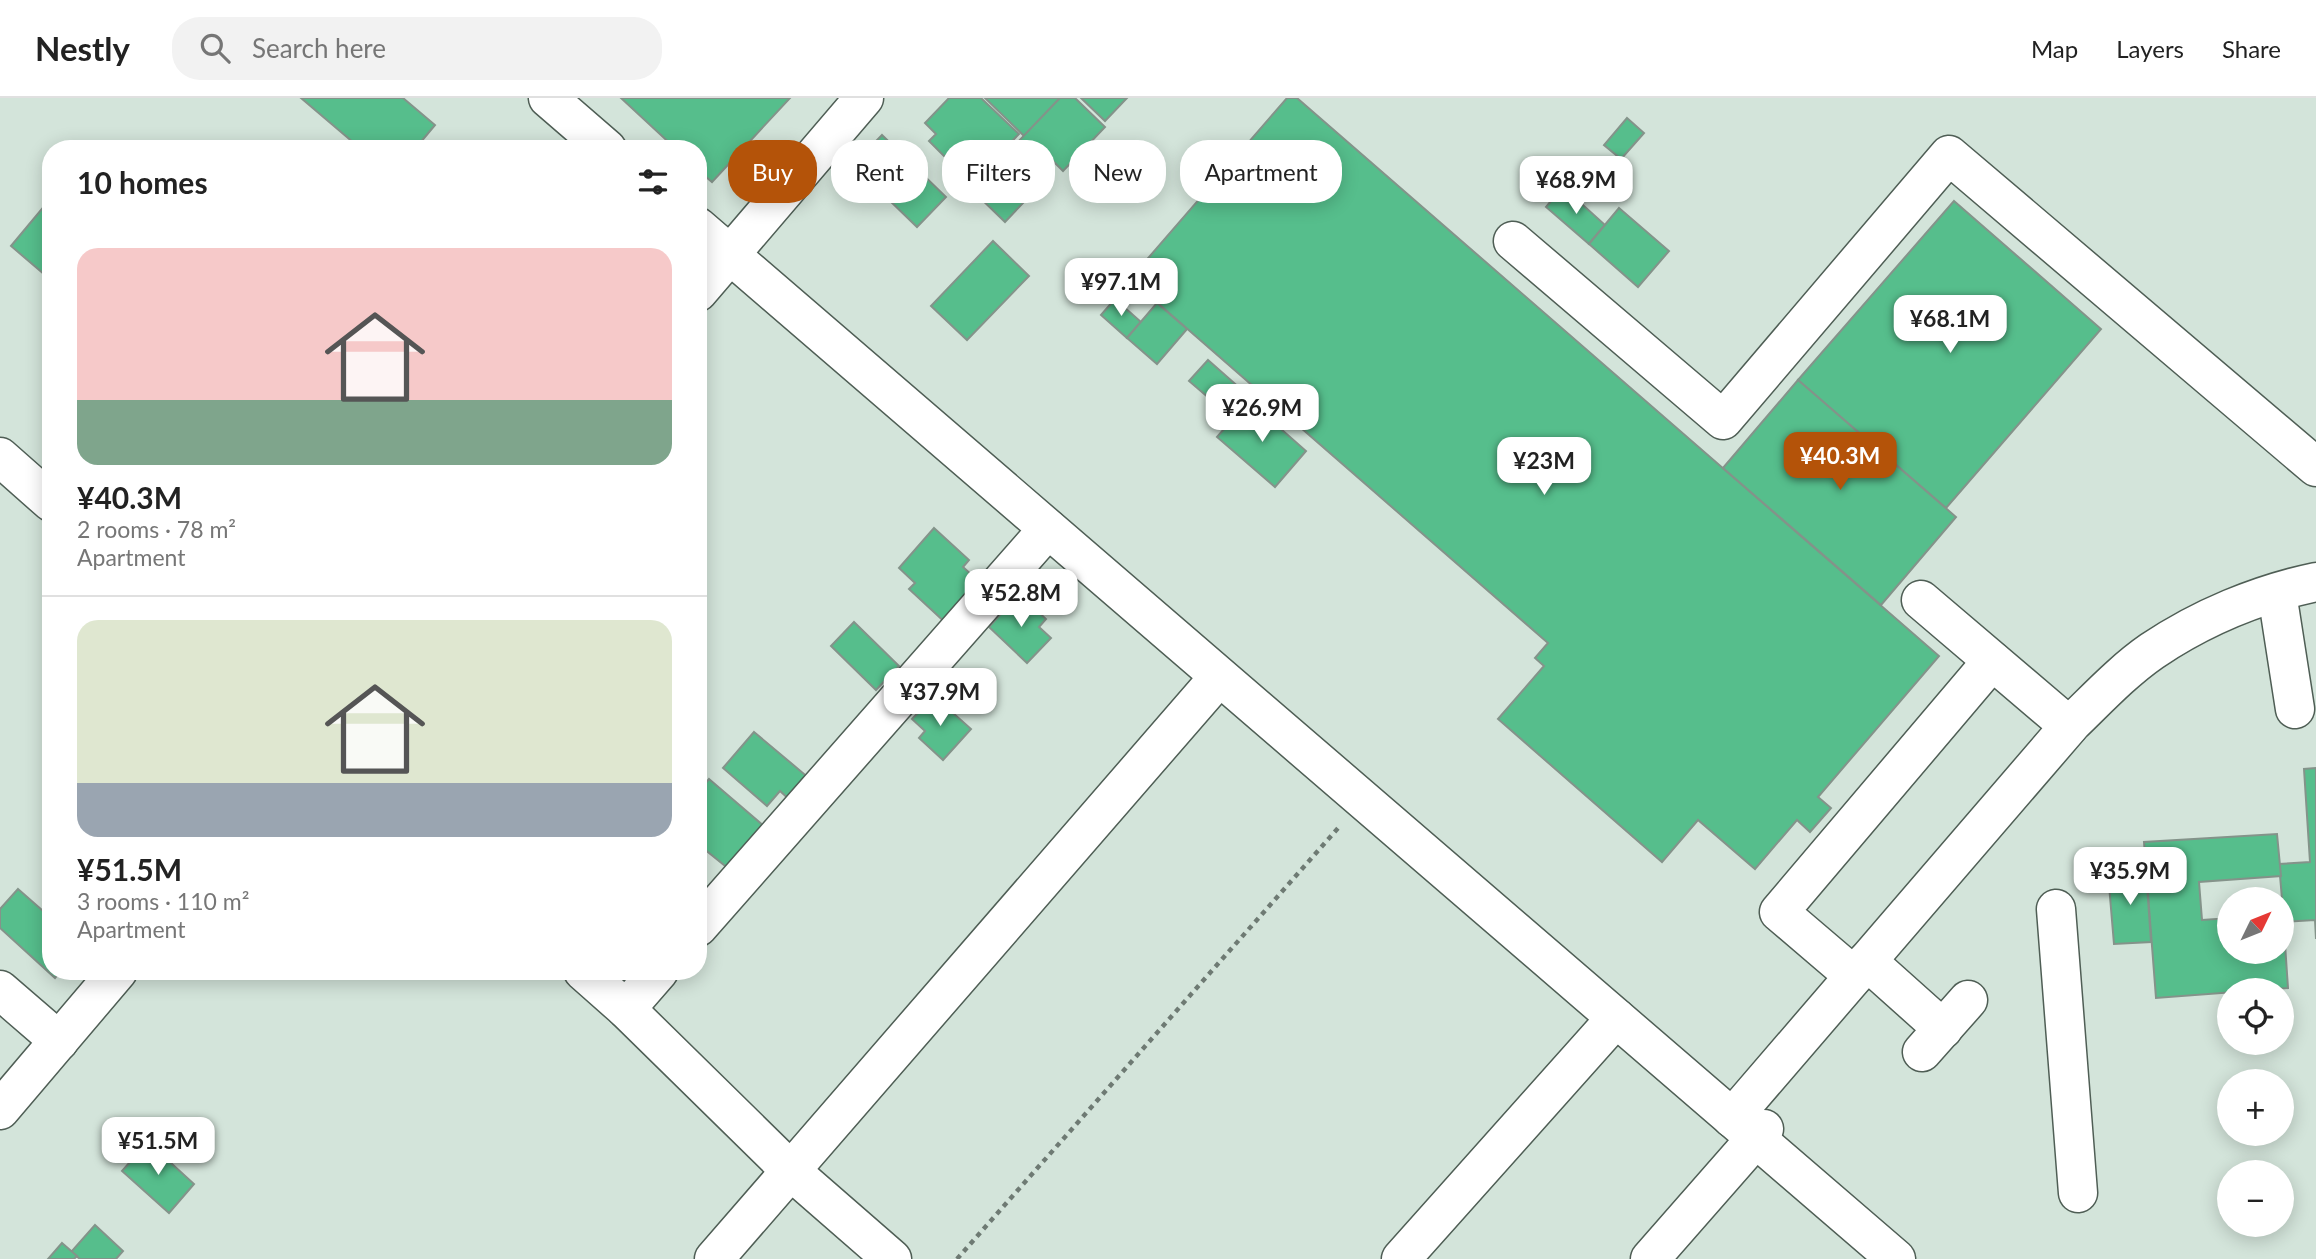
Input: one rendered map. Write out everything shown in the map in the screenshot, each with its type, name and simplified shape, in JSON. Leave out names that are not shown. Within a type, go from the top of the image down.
[{"type":"street","points":[[548,98],[597,140]]},
{"type":"street","points":[[707,281],[864,98]]},
{"type":"street","points":[[1513,241],[1723,420],[1949,155],[2316,467]]},
{"type":"street","points":[[707,235],[1616,1018],[1751,1128],[1896,1259]]},
{"type":"street","points":[[0,457],[42,494]]},
{"type":"street","points":[[707,917],[1048,529]]},
{"type":"street","points":[[1650,1259],[1751,1128],[1860,969],[2069,726],[2150,652],[2189,628],[2277,593],[2316,582]]},
{"type":"street","points":[[2277,593],[2295,709]]},
{"type":"street","points":[[1921,600],[2069,726]]},
{"type":"street","points":[[1968,1000],[1932,1041],[1860,969],[1779,912],[1992,661]]},
{"type":"street","points":[[715,1259],[1219,677]]},
{"type":"street","points":[[2056,909],[2078,1193]]},
{"type":"street","points":[[0,1110],[110,980]]},
{"type":"street","points":[[593,980],[791,1171],[892,1259]]},
{"type":"street","points":[[626,1009],[651,980]]},
{"type":"street","points":[[0,990],[58,1041]]},
{"type":"street","points":[[1401,1259],[1616,1018]]},
{"type":"path","points":[[957,1259],[1363,800]]},
{"type":"building","points":[[301,98],[403,98],[435,125],[422,140],[350,140]]},
{"type":"building","points":[[621,98],[790,98],[751,140],[728,140],[728,165],[712,182],[707,178],[707,140],[666,140]]},
{"type":"building","points":[[949,98],[981,98],[1019,134],[1013,140],[942,140],[942,154],[929,141],[936,134],[925,123]]},
{"type":"building","points":[[985,98],[1060,98],[1024,136]]},
{"type":"building","points":[[1060,98],[1075,98],[1105,127],[1093,140],[1069,140],[1069,165],[1063,171],[1055,163],[1055,140],[1020,140]]},
{"type":"building","points":[[1081,98],[1127,98],[1105,121]]},
{"type":"building","points":[[1287,98],[1297,98],[1939,656],[1818,797],[1831,808],[1810,832],[1797,820],[1755,869],[1698,820],[1662,862],[1498,719],[1544,666],[1535,658],[1548,643],[1130,279],[1196,203],[1342,203],[1342,140],[1251,140]]},
{"type":"building","points":[[1627,118],[1644,133],[1621,159],[1604,145]]},
{"type":"building","points":[[928,180],[942,193],[942,201],[917,227],[892,203],[928,203]]},
{"type":"building","points":[[1563,187],[1605,225],[1589,244],[1546,207]]},
{"type":"building","points":[[1954,201],[2101,329],[1946,508],[1798,380]]},
{"type":"building","points":[[985,203],[1023,203],[1005,222]]},
{"type":"building","points":[[1619,208],[1669,251],[1638,287],[1589,244]]},
{"type":"building","points":[[42,209],[42,272],[11,246]]},
{"type":"building","points":[[993,241],[1029,276],[967,340],[931,306]]},
{"type":"building","points":[[1115,299],[1141,322],[1127,338],[1101,315]]},
{"type":"building","points":[[1157,303],[1187,329],[1157,364],[1127,338]]},
{"type":"building","points":[[1208,360],[1241,389],[1223,410],[1189,381]]},
{"type":"building","points":[[1798,380],[1956,517],[1881,605],[1723,468]]},
{"type":"building","points":[[1249,401],[1306,451],[1275,487],[1217,437]]},
{"type":"building","points":[[934,528],[969,560],[963,567],[984,586],[948,625],[909,589],[915,583],[899,568]]},
{"type":"building","points":[[1019,594],[1046,619],[1039,627],[1051,638],[1027,663],[989,627]]},
{"type":"building","points":[[854,622],[899,666],[876,690],[831,646]]},
{"type":"building","points":[[934,696],[971,729],[943,760],[919,738],[925,731],[912,719]]},
{"type":"building","points":[[754,732],[810,779],[791,801],[780,791],[767,806],[723,768]]},
{"type":"building","points":[[2316,768],[2316,939],[2315,920],[2294,921],[2294,887],[2281,887],[2279,864],[2310,862],[2304,769]]},
{"type":"building","points":[[709,779],[765,827],[729,869],[707,851]]},
{"type":"building","points":[[2277,834],[2281,876],[2199,882],[2202,920],[2217,919],[2217,964],[2286,964],[2287,978],[2217,978],[2217,993],[2156,998],[2144,842]]},
{"type":"building","points":[[2146,870],[2151,942],[2114,944],[2108,873]]},
{"type":"building","points":[[18,889],[42,910],[42,966],[0,928],[0,909]]},
{"type":"building","points":[[148,1142],[194,1184],[169,1213],[122,1171]]},
{"type":"building","points":[[95,1225],[123,1251],[116,1259],[80,1259],[71,1252]]},
{"type":"building","points":[[62,1243],[77,1256],[74,1259],[48,1259]]}]
